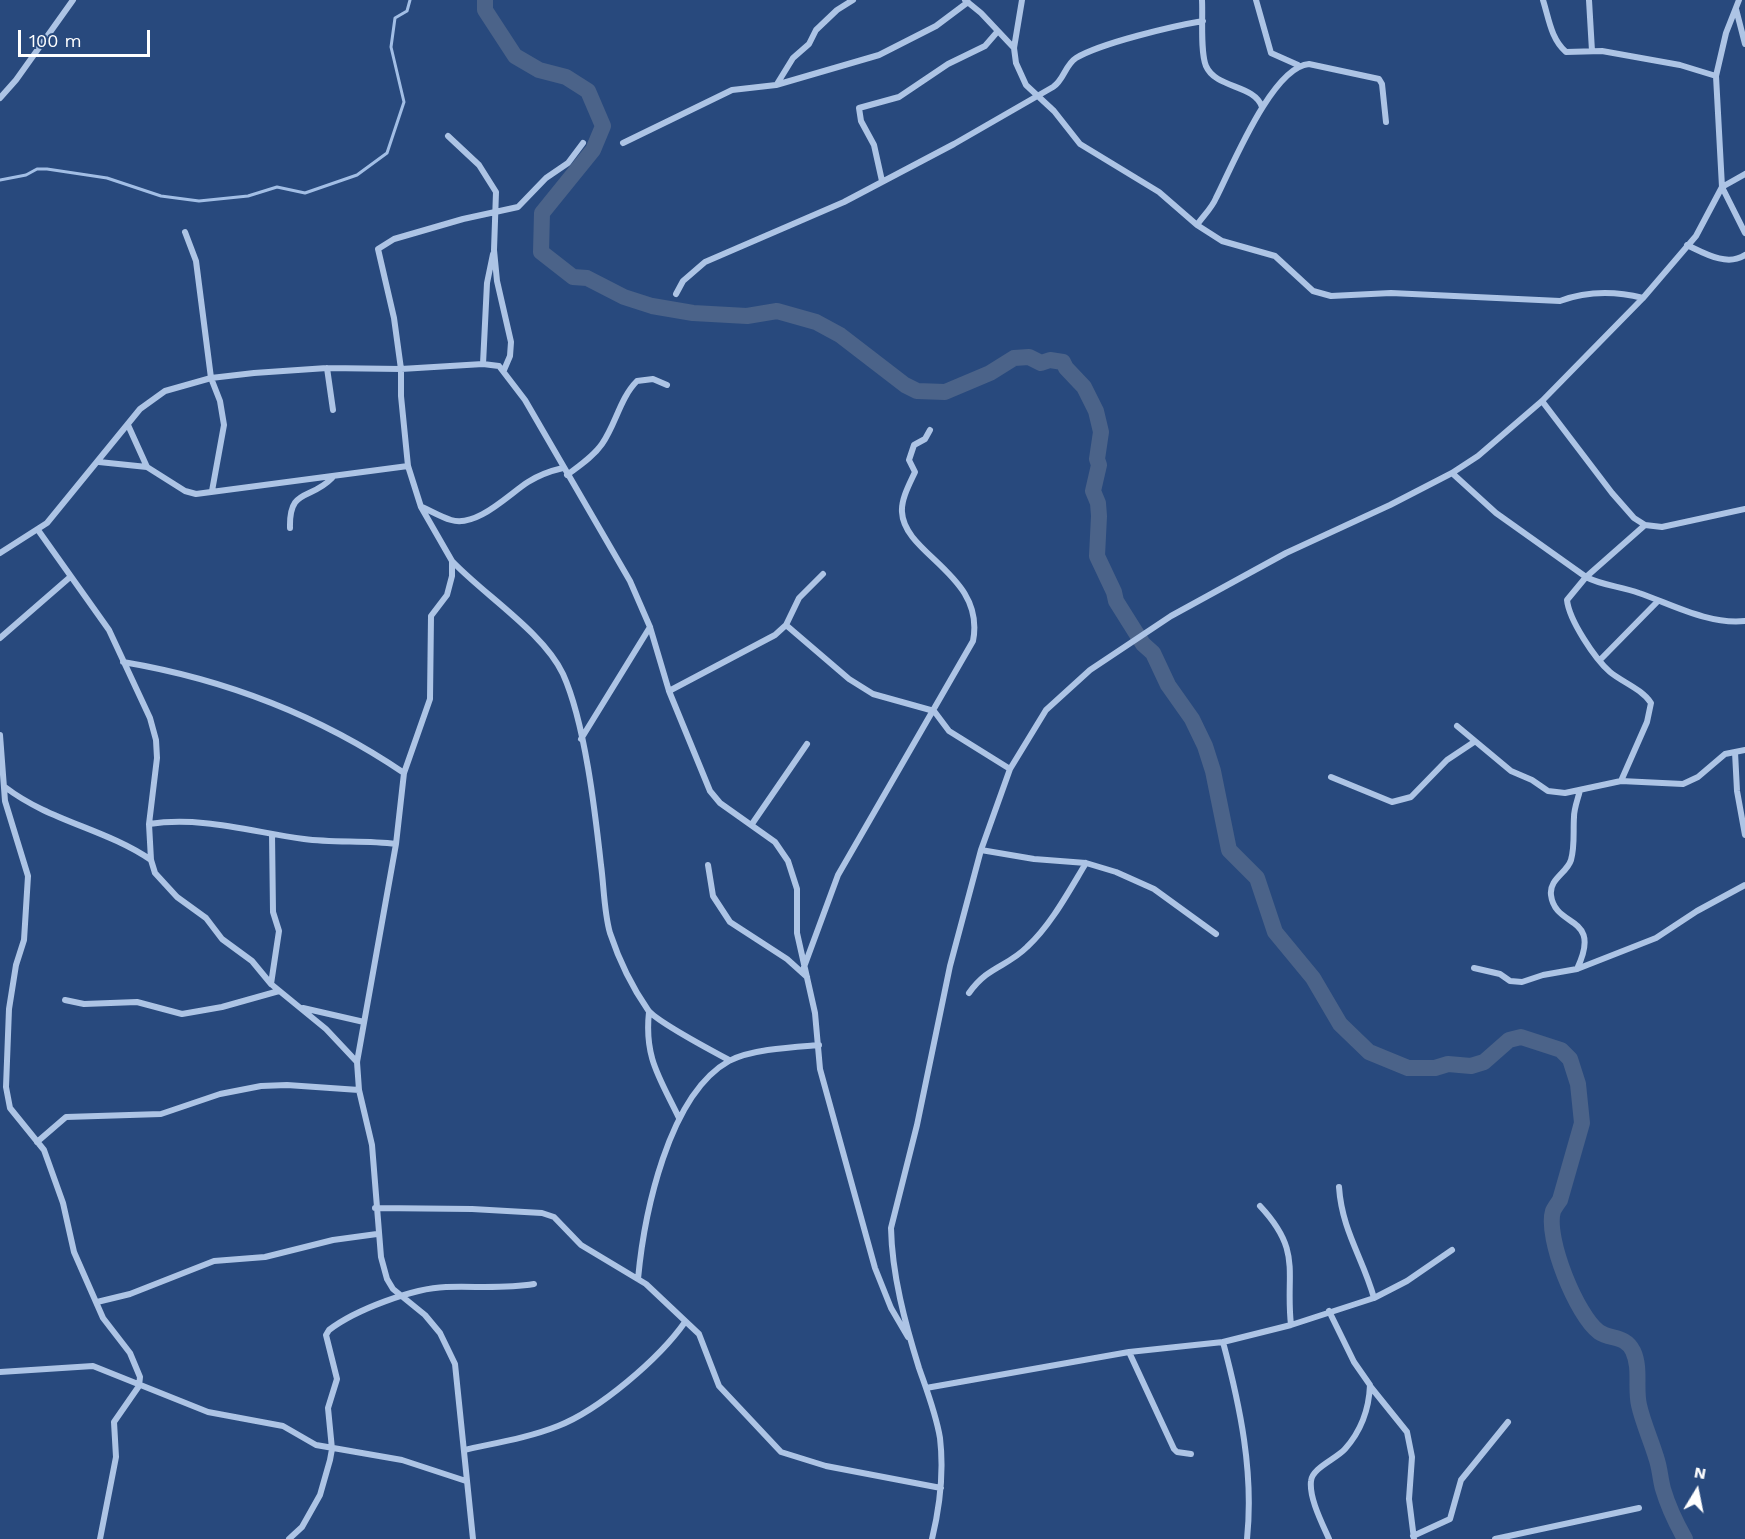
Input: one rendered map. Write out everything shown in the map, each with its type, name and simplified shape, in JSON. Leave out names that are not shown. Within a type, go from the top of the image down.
[{"type":"street","points":[[0,98],[16,81],[73,0]]},
{"type":"street","points":[[776,85],[794,58],[809,44],[816,30],[845,2],[853,0]]},
{"type":"street","points":[[1022,0],[1014,48],[1020,74],[1026,85],[1038,95],[1080,144],[1159,192],[1197,225],[1222,241],[1275,256],[1313,291],[1331,296],[1391,293],[1560,301],[1581,293],[1619,294],[1643,298]]},
{"type":"street","points":[[1202,0],[1206,65],[1210,72],[1257,97],[1262,107]]},
{"type":"street","points":[[1256,0],[1273,55],[1298,65],[1309,64],[1379,79],[1382,84],[1386,122]]},
{"type":"street","points":[[1543,0],[1559,46],[1566,52],[1592,51],[1680,65],[1716,76]]},
{"type":"street","points":[[1589,0],[1592,51]]},
{"type":"street","points":[[1739,0],[1726,33],[1716,76],[1722,187],[1745,233]]},
{"type":"street","points":[[623,143],[732,90],[776,85],[879,55],[936,27],[967,1],[1014,48]]},
{"type":"street","points":[[1736,8],[1745,44]]},
{"type":"street","points":[[676,294],[683,281],[705,262],[816,215],[882,181],[1060,82],[1072,62],[1086,53],[1203,21]]},
{"type":"street","points":[[882,181],[874,145],[861,121],[859,108],[899,97],[948,64],[985,46],[998,31]]},
{"type":"street","points":[[1197,225],[1215,200],[1233,157],[1246,140],[1262,107],[1286,75],[1298,65]]},
{"type":"street","points":[[448,136],[479,165],[492,183],[498,202],[494,250],[487,283],[483,364]]},
{"type":"street","points":[[582,143],[568,163],[546,178],[525,201],[511,209],[394,239],[379,247],[401,369],[401,396],[408,466],[421,507],[452,561],[511,614],[556,663],[572,702],[581,740],[597,833],[609,931],[624,967],[649,1012],[729,1060]]},
{"type":"street","points":[[932,1539],[941,1488],[940,1439],[911,1342],[892,1257],[891,1228],[917,1125],[950,966],[981,850],[1010,769],[1047,710],[1090,670],[1118,650],[1171,616],[1286,553],[1390,505],[1452,473],[1500,438],[1542,401],[1643,298],[1696,236],[1722,187],[1745,174]]},
{"type":"street","points":[[185,232],[196,261],[212,378],[220,401],[224,425],[212,491]]},
{"type":"street","points":[[1687,245],[1728,260],[1738,260],[1745,255]]},
{"type":"street","points":[[494,250],[496,281],[511,342],[510,356],[504,370]]},
{"type":"street","points":[[0,553],[38,531],[99,462],[140,409],[155,396],[212,378],[327,368],[401,369],[496,364],[504,370],[525,400],[630,580],[651,627],[669,691],[711,791],[720,803],[775,842],[788,861],[797,889],[797,933],[819,1045],[820,1070],[875,1268],[891,1308],[911,1342]]},
{"type":"street","points":[[327,368],[333,410]]},
{"type":"street","points":[[567,475],[590,458],[603,442],[626,397],[637,381],[653,379],[668,385]]},
{"type":"street","points":[[1542,401],[1612,493],[1634,518],[1645,525],[1662,527],[1745,509]]},
{"type":"street","points":[[128,425],[147,467]]},
{"type":"street","points":[[804,967],[838,875],[973,641],[976,621],[974,611],[958,585],[913,536],[904,521],[902,510],[915,472],[909,460],[914,445],[925,439],[930,430]]},
{"type":"street","points":[[99,462],[147,467],[188,493],[332,478],[408,466]]},
{"type":"street","points":[[421,507],[452,521],[469,519],[503,502],[527,482],[548,471],[563,468]]},
{"type":"street","points":[[1452,473],[1496,513],[1586,577],[1601,585],[1627,589],[1699,614],[1745,621]]},
{"type":"street","points":[[290,528],[290,510],[293,504],[307,493],[324,486],[332,478]]},
{"type":"street","points":[[1621,782],[1652,707],[1648,699],[1608,671],[1588,646],[1567,606],[1570,594],[1586,577],[1645,525]]},
{"type":"street","points":[[38,531],[69,578],[109,630],[142,699],[156,740],[156,777],[149,824],[151,860],[155,873],[163,884],[206,918],[222,939],[252,961],[279,991],[302,1008],[357,1062]]},
{"type":"street","points":[[452,561],[452,576],[447,596],[431,616],[429,626],[432,680],[428,711],[412,745],[405,773],[396,844],[357,1062],[359,1090],[372,1146],[377,1234],[387,1279],[400,1296],[425,1315],[449,1349],[455,1364],[473,1539]]},
{"type":"street","points":[[669,691],[760,645],[786,625],[799,598],[823,574]]},
{"type":"street","points":[[0,638],[69,578]]},
{"type":"street","points":[[1599,660],[1658,601]]},
{"type":"street","points":[[786,625],[832,667],[873,694],[934,711],[949,731],[1010,769]]},
{"type":"street","points":[[581,740],[651,627]]},
{"type":"street","points":[[123,662],[204,679],[259,698],[337,733],[373,752],[405,773]]},
{"type":"street","points":[[1457,726],[1511,771],[1532,780],[1548,791],[1564,793],[1621,782],[1683,784],[1698,777],[1725,754],[1745,750]]},
{"type":"street","points":[[0,735],[8,812],[26,865],[29,897],[24,940],[10,998],[6,1087],[10,1108],[44,1150],[51,1166],[74,1252],[103,1318],[130,1353],[138,1368],[138,1386],[114,1422],[116,1457],[100,1539]]},
{"type":"street","points":[[1331,777],[1392,802],[1411,797],[1447,760],[1474,741]]},
{"type":"street","points":[[752,825],[807,744]]},
{"type":"street","points":[[1735,752],[1737,791],[1745,834]]},
{"type":"street","points":[[5,787],[34,805],[118,842],[151,860]]},
{"type":"street","points":[[1577,969],[1583,955],[1585,938],[1576,924],[1554,904],[1551,894],[1554,881],[1568,868],[1571,860],[1574,814],[1580,790]]},
{"type":"street","points":[[0,818],[8,812]]},
{"type":"street","points":[[149,824],[202,822],[306,839],[396,844]]},
{"type":"street","points":[[272,834],[273,912],[279,931],[272,984]]},
{"type":"street","points":[[981,850],[1034,860],[1086,863],[1116,872],[1154,889],[1216,934]]},
{"type":"street","points":[[969,993],[986,973],[1027,948],[1048,922],[1086,863]]},
{"type":"street","points":[[708,865],[713,896],[722,913],[730,922],[787,959],[807,978]]},
{"type":"street","points":[[1474,968],[1500,974],[1510,981],[1522,982],[1577,969],[1656,938],[1697,911],[1745,885]]},
{"type":"street","points":[[65,1000],[84,1004],[137,1002],[182,1014],[222,1007],[279,991]]},
{"type":"street","points":[[302,1008],[364,1022]]},
{"type":"street","points":[[649,1012],[646,1035],[650,1057],[680,1118]]},
{"type":"street","points":[[638,1280],[641,1247],[665,1150],[699,1086],[729,1060],[750,1054],[819,1045]]},
{"type":"street","points":[[37,1142],[66,1117],[161,1114],[220,1094],[261,1086],[359,1090]]},
{"type":"street","points":[[1339,1187],[1342,1218],[1367,1273],[1374,1298]]},
{"type":"street","points":[[1260,1206],[1279,1227],[1291,1261],[1292,1325]]},
{"type":"street","points":[[375,1208],[458,1208],[546,1214],[566,1226],[581,1245],[656,1293],[703,1340],[712,1370],[724,1393],[781,1452],[826,1466],[941,1488]]},
{"type":"street","points":[[97,1302],[130,1294],[214,1261],[264,1257],[343,1238],[377,1234]]},
{"type":"street","points":[[926,1388],[1128,1352],[1223,1342],[1292,1325],[1374,1298],[1407,1281],[1452,1250]]},
{"type":"street","points":[[289,1539],[302,1527],[320,1495],[332,1449],[328,1408],[337,1379],[326,1335],[336,1324],[400,1296],[444,1287],[506,1288],[534,1284]]},
{"type":"street","points":[[1329,1311],[1354,1362],[1407,1432],[1412,1457],[1409,1500],[1413,1538],[1448,1521],[1461,1480],[1508,1422]]},
{"type":"street","points":[[464,1449],[559,1426],[615,1391],[668,1346],[685,1322]]},
{"type":"street","points":[[1223,1342],[1238,1399],[1250,1473],[1247,1539]]},
{"type":"street","points":[[1128,1352],[1174,1449],[1177,1452],[1191,1454]]},
{"type":"street","points":[[0,1372],[93,1366],[138,1386],[208,1412],[283,1426],[316,1445],[402,1460],[466,1481]]},
{"type":"street","points":[[1329,1539],[1316,1506],[1311,1479],[1314,1473],[1344,1451],[1357,1434],[1365,1416],[1370,1385]]},
{"type":"street","points":[[1495,1539],[1639,1508]]},
{"type":"waterway","points":[[0,180],[26,175],[37,169],[47,169],[107,178],[161,196],[199,201],[248,196],[277,187],[305,193],[357,175],[387,153],[404,102],[391,47],[395,18],[407,11],[410,0]]},
{"type":"waterway","points":[[485,0],[485,10],[515,56],[539,70],[566,77],[588,91],[603,126],[593,150],[542,213],[541,252],[573,277],[587,278],[624,297],[652,306],[693,313],[747,316],[777,311],[816,322],[840,335],[905,385],[917,391],[945,392],[990,373],[1014,358],[1029,357],[1041,363],[1050,360],[1063,362],[1084,387],[1096,411],[1101,432],[1097,459],[1099,465],[1093,491],[1098,503],[1099,516],[1097,556],[1116,601],[1143,644],[1153,653],[1168,685],[1192,719],[1205,746],[1213,771],[1229,850],[1257,878],[1275,932],[1313,978],[1340,1024],[1369,1052],[1408,1068],[1435,1068],[1448,1064],[1471,1066],[1484,1062],[1509,1040],[1521,1037],[1561,1050],[1570,1059],[1578,1084],[1582,1123],[1560,1200],[1553,1211],[1552,1223],[1558,1257],[1573,1294],[1590,1323],[1599,1332],[1626,1342],[1633,1351],[1637,1364],[1638,1398],[1641,1412],[1665,1495],[1685,1539]]}]
